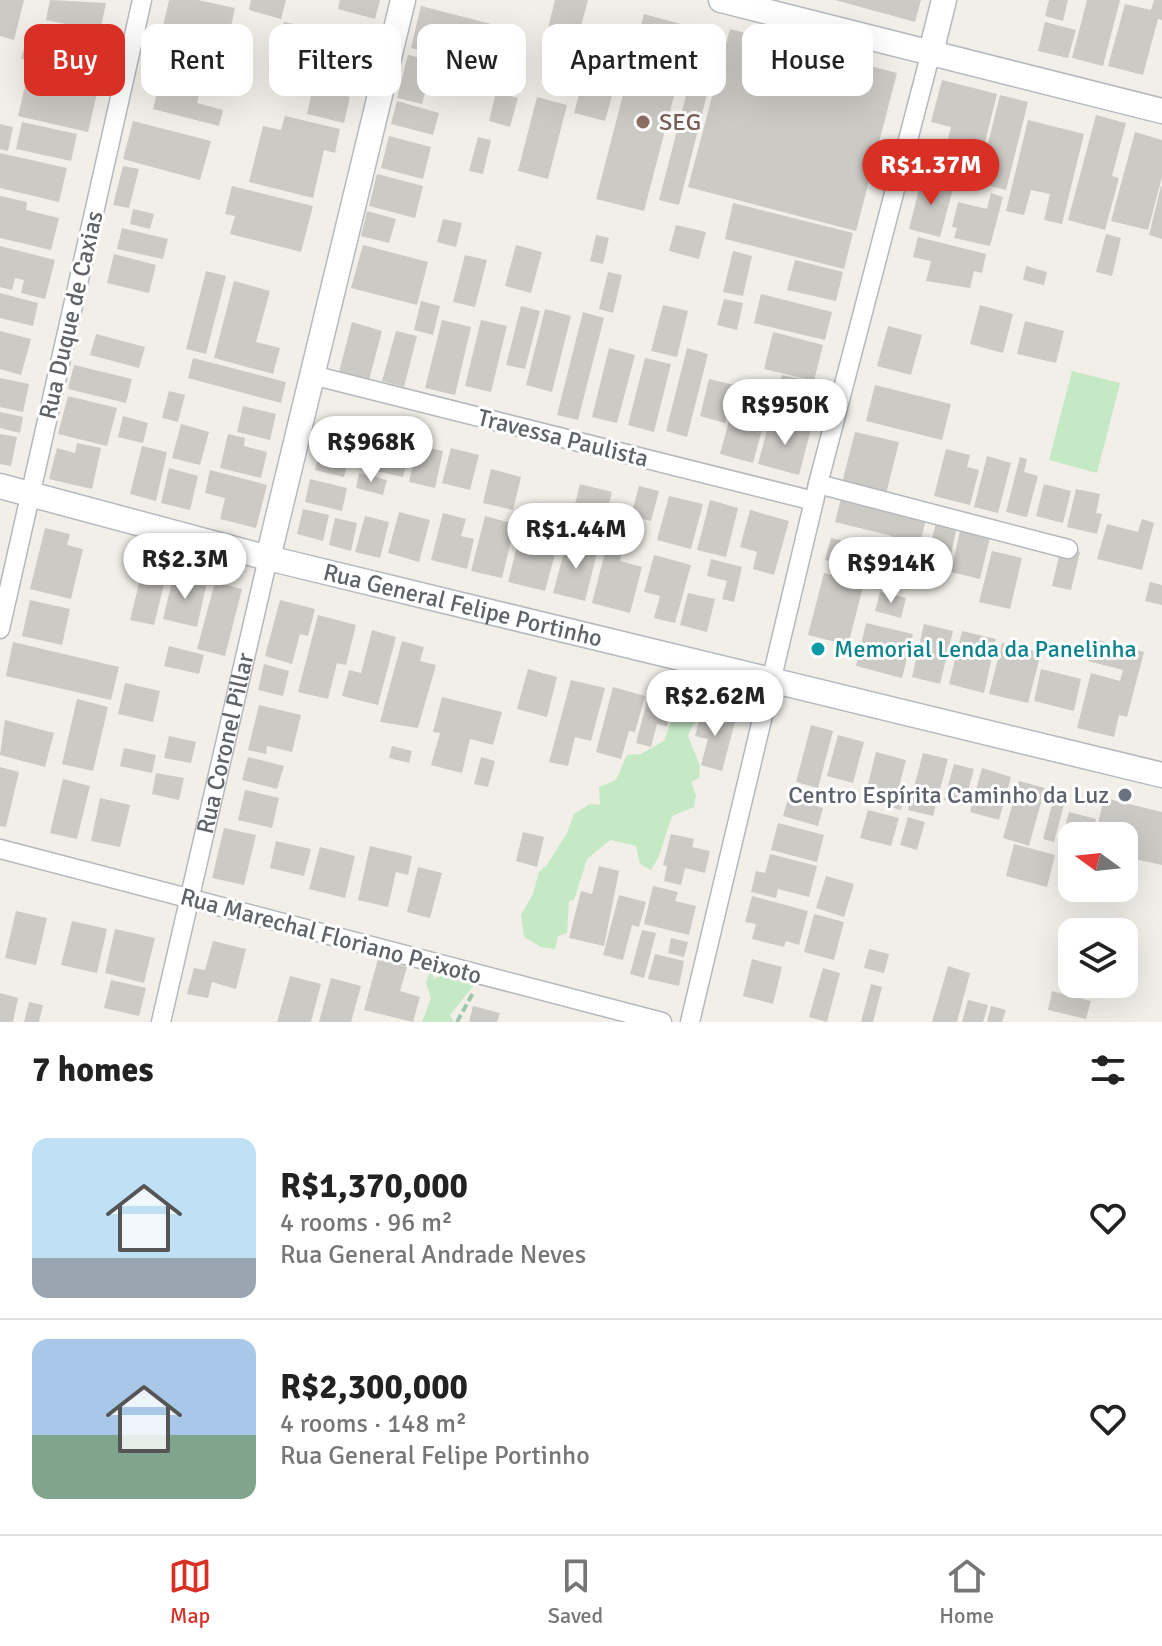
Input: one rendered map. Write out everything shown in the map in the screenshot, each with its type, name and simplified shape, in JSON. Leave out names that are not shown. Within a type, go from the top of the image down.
[{"type":"street","name":"Rua Duque de Caxias","points":[[0,629],[142,0]]},
{"type":"street","name":"Rua Coronel Pillar","points":[[161,1022],[268,558],[403,0]]},
{"type":"street","points":[[721,0],[1162,111]]},
{"type":"street","points":[[690,1022],[816,492],[944,0]]},
{"type":"street","name":"Travessa Paulista","points":[[312,375],[1068,549]]},
{"type":"street","name":"Rua General Felipe Portinho","points":[[0,486],[268,558],[1162,775]]},
{"type":"street","name":"Rua Marechal Floriano Peixoto","points":[[0,849],[662,1022]]},
{"type":"path","points":[[457,1022],[483,975]]},
{"type":"green space","points":[[1072,371],[1120,383],[1097,473],[1049,460]]},
{"type":"green space","points":[[694,697],[702,701],[688,736],[700,766],[699,778],[691,782],[696,795],[694,807],[672,816],[651,870],[640,864],[636,846],[610,840],[587,859],[574,900],[569,901],[567,933],[558,936],[555,949],[541,947],[524,937],[521,915],[533,894],[539,872],[547,865],[567,833],[574,814],[590,804],[600,805],[599,787],[616,780],[627,755],[641,754],[664,741],[671,722],[680,718]]},
{"type":"green space","points":[[431,969],[434,979],[449,971],[467,972],[474,985],[450,1015],[454,1022],[422,1022],[431,998],[426,983]]},
{"type":"building","points":[[0,0],[24,0],[14,40],[0,36]]},
{"type":"building","points":[[50,0],[106,3],[102,24],[66,24],[46,20]]},
{"type":"building","points":[[169,0],[198,0],[235,8],[232,24],[163,24]]},
{"type":"building","points":[[251,0],[286,0],[281,19],[249,10]]},
{"type":"building","points":[[340,0],[380,0],[375,19],[338,9]]},
{"type":"building","points":[[555,0],[588,0],[582,24],[549,24]]},
{"type":"building","points":[[835,0],[921,0],[915,22]]},
{"type":"building","points":[[1049,0],[1068,0],[1063,21],[1045,16]]},
{"type":"building","points":[[1087,0],[1120,0],[1103,66],[1072,58]]},
{"type":"building","points":[[1154,0],[1162,0],[1162,20],[1158,19],[1143,75],[1108,66],[1125,4],[1151,10]]},
{"type":"building","points":[[421,6],[491,24],[417,24],[417,50],[411,48]]},
{"type":"building","points":[[644,14],[681,24],[641,24]]},
{"type":"building","points":[[1045,22],[1076,30],[1068,58],[1038,51]]},
{"type":"building","points":[[730,29],[742,32],[742,96],[873,96],[873,67],[897,73],[856,231],[688,187],[712,96],[726,96],[726,44]]},
{"type":"building","points":[[408,55],[417,57],[417,96],[424,96],[422,104],[397,98],[401,96]]},
{"type":"building","points":[[942,80],[997,94],[978,171],[942,162],[951,127],[931,122]]},
{"type":"building","points":[[24,90],[24,96],[96,96],[88,132],[18,116]]},
{"type":"building","points":[[1000,95],[1028,102],[1006,190],[978,183]]},
{"type":"building","points":[[156,96],[199,96],[197,103],[223,110],[219,126],[153,109]]},
{"type":"building","points":[[311,96],[350,97],[344,123],[307,114]]},
{"type":"building","points":[[495,96],[518,98],[510,127],[489,121]]},
{"type":"building","points":[[579,96],[612,96],[605,121],[574,113]]},
{"type":"building","points":[[623,96],[674,96],[644,211],[596,199]]},
{"type":"building","points":[[686,96],[707,96],[679,205],[659,200]]},
{"type":"building","points":[[537,97],[567,105],[548,179],[518,171]]},
{"type":"building","points":[[397,101],[439,113],[433,135],[391,124]]},
{"type":"building","points":[[1096,115],[1126,123],[1112,176],[1119,178],[1105,230],[1068,220]]},
{"type":"building","points":[[285,116],[340,129],[335,153],[324,150],[313,198],[249,182],[263,126],[281,130]]},
{"type":"building","points":[[1028,120],[1084,134],[1062,224],[1044,220],[1050,194],[1031,190],[1024,215],[1006,211]]},
{"type":"building","points":[[133,121],[211,141],[200,180],[123,159]]},
{"type":"building","points":[[22,122],[77,134],[71,161],[16,149]]},
{"type":"building","points":[[0,124],[13,127],[8,151],[0,149]]},
{"type":"building","points":[[1135,132],[1162,140],[1162,177],[1148,230],[1111,221]]},
{"type":"building","points":[[389,136],[431,147],[423,179],[381,168]]},
{"type":"building","points":[[478,137],[491,140],[483,174],[469,171]]},
{"type":"building","points":[[0,153],[67,168],[59,202],[0,188]]},
{"type":"building","points":[[937,163],[959,168],[956,182],[933,176]]},
{"type":"building","points":[[123,166],[139,169],[129,208],[113,205]]},
{"type":"building","points":[[377,174],[423,186],[415,218],[369,206]]},
{"type":"building","points":[[922,177],[954,185],[940,237],[909,229]]},
{"type":"building","points":[[232,186],[313,206],[301,252],[230,234],[235,216],[225,214]]},
{"type":"building","points":[[1162,187],[1162,239],[1149,235]]},
{"type":"building","points":[[991,193],[1003,197],[990,246],[954,238],[957,228],[952,227],[958,202],[987,209]]},
{"type":"building","points":[[0,196],[27,202],[26,210],[59,218],[51,250],[0,238]]},
{"type":"building","points":[[733,203],[853,233],[844,269],[725,239]]},
{"type":"building","points":[[133,209],[154,214],[150,229],[130,224]]},
{"type":"building","points":[[367,211],[396,219],[389,243],[361,236]]},
{"type":"building","points":[[443,219],[462,223],[456,247],[437,242]]},
{"type":"building","points":[[676,225],[706,232],[699,259],[669,251]]},
{"type":"building","points":[[122,228],[168,239],[163,259],[117,249]]},
{"type":"building","points":[[1106,234],[1121,238],[1112,276],[1096,272]]},
{"type":"building","points":[[596,235],[609,238],[603,264],[590,261]]},
{"type":"building","points":[[918,237],[986,254],[982,273],[974,271],[970,288],[926,281],[931,261],[913,257]]},
{"type":"building","points":[[363,245],[428,262],[417,305],[351,288]]},
{"type":"building","points":[[516,245],[542,252],[531,293],[505,286]]},
{"type":"building","points":[[0,246],[55,260],[45,299],[21,293],[24,280],[15,278],[12,290],[0,287]]},
{"type":"building","points":[[733,251],[752,256],[743,296],[723,292]]},
{"type":"building","points":[[114,254],[156,265],[149,293],[107,283]]},
{"type":"building","points":[[465,255],[487,260],[475,307],[453,302]]},
{"type":"building","points":[[795,260],[843,272],[836,301],[787,290]]},
{"type":"building","points":[[1026,266],[1047,272],[1044,285],[1023,280]]},
{"type":"building","points":[[206,271],[226,276],[206,354],[186,349]]},
{"type":"building","points":[[608,272],[622,275],[613,313],[599,309]]},
{"type":"building","points":[[234,281],[270,291],[256,342],[280,348],[273,374],[214,358]]},
{"type":"building","points":[[0,293],[38,303],[33,326],[0,318]]},
{"type":"building","points":[[761,294],[832,312],[825,340],[754,323]]},
{"type":"building","points":[[724,299],[743,303],[737,330],[717,325]]},
{"type":"building","points":[[421,301],[440,306],[433,335],[414,330]]},
{"type":"building","points":[[663,305],[688,311],[677,357],[651,351]]},
{"type":"building","points":[[980,305],[1013,314],[1003,353],[970,344]]},
{"type":"building","points":[[521,306],[540,311],[525,369],[506,365]]},
{"type":"building","points":[[545,309],[571,316],[552,392],[526,385]]},
{"type":"building","points":[[583,312],[604,318],[578,420],[557,415]]},
{"type":"building","points":[[442,320],[471,327],[455,395],[425,388]]},
{"type":"building","points":[[481,320],[507,326],[491,392],[465,386]]},
{"type":"building","points":[[1025,321],[1064,331],[1056,363],[1017,354]]},
{"type":"building","points":[[352,322],[382,331],[369,380],[339,372]]},
{"type":"building","points":[[888,326],[922,335],[911,375],[877,366]]},
{"type":"building","points":[[0,331],[31,339],[21,375],[0,369]]},
{"type":"building","points":[[396,331],[417,336],[404,387],[382,381]]},
{"type":"building","points":[[773,332],[823,345],[814,381],[764,369]]},
{"type":"building","points":[[96,334],[145,347],[139,368],[90,355]]},
{"type":"building","points":[[609,348],[635,355],[617,423],[592,417]]},
{"type":"building","points":[[687,348],[708,354],[687,437],[666,431]]},
{"type":"building","points":[[193,358],[286,382],[281,403],[188,378]]},
{"type":"building","points":[[645,358],[671,364],[654,432],[628,425]]},
{"type":"building","points":[[74,365],[132,379],[126,403],[68,389]]},
{"type":"building","points":[[782,375],[805,380],[802,392],[816,395],[809,424],[772,415]]},
{"type":"building","points":[[0,378],[29,384],[23,412],[0,407]]},
{"type":"building","points":[[709,379],[734,385],[725,423],[700,416]]},
{"type":"building","points":[[875,385],[951,404],[942,440],[866,421]]},
{"type":"building","points":[[169,391],[185,395],[178,422],[162,418]]},
{"type":"building","points":[[68,396],[117,408],[107,446],[58,434]]},
{"type":"building","points":[[243,406],[276,414],[270,440],[237,432]]},
{"type":"building","points":[[733,406],[766,415],[753,463],[720,454]]},
{"type":"building","points":[[0,412],[23,417],[20,433],[0,428]]},
{"type":"building","points":[[123,416],[148,423],[143,443],[118,437]]},
{"type":"building","points":[[327,419],[357,426],[344,477],[315,470]]},
{"type":"building","points":[[770,419],[811,429],[799,475],[758,464]]},
{"type":"building","points":[[181,424],[209,432],[200,465],[172,458]]},
{"type":"building","points":[[855,432],[899,442],[886,494],[842,483]]},
{"type":"building","points":[[0,434],[17,437],[11,466],[0,464]]},
{"type":"building","points":[[228,434],[245,438],[244,446],[267,452],[261,478],[220,468]]},
{"type":"building","points":[[376,435],[411,444],[403,477],[367,469]]},
{"type":"building","points":[[77,443],[101,448],[92,489],[49,479],[57,448],[75,453]]},
{"type":"building","points":[[417,445],[443,451],[435,488],[409,482]]},
{"type":"building","points":[[142,446],[167,452],[156,501],[130,494]]},
{"type":"building","points":[[451,448],[479,455],[470,490],[442,483]]},
{"type":"building","points":[[946,449],[970,455],[967,467],[979,470],[970,505],[934,496]]},
{"type":"building","points":[[987,456],[1011,463],[998,513],[974,507]]},
{"type":"building","points":[[1020,457],[1027,459],[1024,472],[1038,476],[1027,517],[1006,512]]},
{"type":"building","points":[[169,468],[198,476],[190,510],[161,503]]},
{"type":"building","points":[[491,469],[521,477],[513,510],[483,503]]},
{"type":"building","points":[[210,470],[267,485],[256,528],[220,519],[225,498],[205,493]]},
{"type":"building","points":[[359,473],[387,480],[383,495],[356,488]]},
{"type":"building","points":[[310,479],[347,488],[342,511],[305,502]]},
{"type":"building","points":[[580,484],[612,492],[600,541],[568,533]]},
{"type":"building","points":[[1044,484],[1071,491],[1063,523],[1036,516]]},
{"type":"building","points":[[639,486],[659,491],[651,521],[631,516]]},
{"type":"building","points":[[1076,489],[1100,494],[1096,513],[1102,514],[1097,534],[1067,527]]},
{"type":"building","points":[[669,496],[703,504],[691,549],[657,540]]},
{"type":"building","points":[[841,498],[926,519],[911,582],[825,560],[831,538],[888,552],[892,536],[835,522]]},
{"type":"building","points":[[710,500],[738,508],[726,557],[697,550]]},
{"type":"building","points":[[303,509],[329,515],[323,541],[297,534]]},
{"type":"building","points":[[750,510],[789,521],[774,575],[753,569],[757,552],[740,547]]},
{"type":"building","points":[[399,512],[430,520],[419,562],[388,553]]},
{"type":"building","points":[[443,513],[466,519],[461,536],[474,539],[467,569],[431,560]]},
{"type":"building","points":[[365,516],[389,522],[380,558],[355,552]]},
{"type":"building","points":[[485,516],[515,524],[502,578],[471,571]]},
{"type":"building","points":[[335,518],[357,523],[351,551],[329,545]]},
{"type":"building","points":[[524,519],[562,528],[545,591],[508,582]]},
{"type":"building","points":[[1142,519],[1154,523],[1142,570],[1097,559],[1107,524],[1138,532]]},
{"type":"building","points":[[936,522],[957,527],[950,558],[929,553]]},
{"type":"building","points":[[961,526],[991,533],[980,579],[951,572]]},
{"type":"building","points":[[45,528],[70,534],[67,545],[83,549],[71,599],[30,589]]},
{"type":"building","points":[[567,541],[598,549],[585,601],[553,593]]},
{"type":"building","points":[[606,548],[622,552],[620,561],[642,567],[630,613],[592,603]]},
{"type":"building","points":[[1061,548],[1080,552],[1071,590],[1052,586]]},
{"type":"building","points":[[992,551],[1022,558],[1010,609],[979,602]]},
{"type":"building","points":[[654,555],[691,565],[675,623],[654,618],[660,596],[644,592]]},
{"type":"building","points":[[711,559],[742,567],[734,602],[722,599],[727,581],[707,576]]},
{"type":"building","points":[[143,567],[167,572],[154,625],[130,620]]},
{"type":"building","points":[[824,573],[864,583],[848,645],[808,635]]},
{"type":"building","points":[[174,574],[207,582],[197,627],[163,619]]},
{"type":"building","points":[[215,582],[242,589],[225,656],[197,649]]},
{"type":"building","points":[[1150,582],[1162,585],[1162,605],[1145,601]]},
{"type":"building","points":[[880,592],[906,598],[901,618],[875,611]]},
{"type":"building","points":[[688,593],[715,599],[707,632],[680,625]]},
{"type":"building","points":[[30,600],[70,609],[62,645],[22,636]]},
{"type":"building","points":[[280,600],[315,609],[308,636],[300,634],[292,664],[265,656]]},
{"type":"building","points":[[318,615],[356,625],[346,665],[337,663],[328,699],[298,692]]},
{"type":"building","points":[[866,623],[913,634],[902,678],[856,666]]},
{"type":"building","points":[[924,624],[953,631],[940,684],[912,677]]},
{"type":"building","points":[[372,630],[396,637],[378,705],[342,696],[349,670],[361,673]]},
{"type":"building","points":[[962,631],[996,639],[984,693],[949,684]]},
{"type":"building","points":[[1094,639],[1144,652],[1127,717],[1119,715],[1114,737],[1077,728],[1091,673],[1120,681],[1123,670],[1088,661]]},
{"type":"building","points":[[402,641],[424,647],[420,661],[436,665],[418,728],[380,722]]},
{"type":"building","points":[[13,642],[119,667],[111,700],[6,676]]},
{"type":"building","points":[[1002,643],[1041,653],[1028,703],[989,694]]},
{"type":"building","points":[[169,646],[204,655],[199,674],[164,666]]},
{"type":"building","points":[[264,664],[289,671],[283,696],[258,690]]},
{"type":"building","points":[[528,669],[557,677],[547,717],[517,709]]},
{"type":"building","points":[[1041,669],[1081,679],[1074,711],[1034,701]]},
{"type":"building","points":[[571,680],[605,688],[591,741],[575,737],[568,766],[549,762]]},
{"type":"building","points":[[125,683],[160,691],[153,722],[118,714]]},
{"type":"building","points":[[652,683],[676,689],[667,726],[657,724],[651,747],[636,743]]},
{"type":"building","points":[[613,687],[645,696],[635,732],[629,731],[621,759],[596,752]]},
{"type":"building","points":[[442,697],[502,712],[493,745],[470,739],[462,773],[431,765],[440,733],[433,732]]},
{"type":"building","points":[[77,699],[108,707],[93,771],[62,764]]},
{"type":"building","points":[[259,705],[301,715],[292,752],[267,746],[266,754],[248,750]]},
{"type":"building","points":[[703,709],[736,718],[722,771],[701,765],[708,739],[695,736]]},
{"type":"building","points":[[5,720],[54,733],[45,767],[0,755]]},
{"type":"building","points":[[811,725],[833,731],[818,788],[796,782]]},
{"type":"building","points":[[838,735],[864,742],[853,783],[827,776]]},
{"type":"building","points":[[169,736],[196,742],[191,763],[164,758]]},
{"type":"building","points":[[392,746],[412,751],[409,763],[389,758]]},
{"type":"building","points":[[124,748],[156,755],[152,773],[120,766]]},
{"type":"building","points":[[876,752],[906,760],[899,787],[906,788],[901,810],[864,800]]},
{"type":"building","points":[[923,753],[948,759],[933,816],[908,810]]},
{"type":"building","points":[[248,757],[284,766],[277,789],[242,780]]},
{"type":"building","points":[[481,757],[495,761],[488,787],[474,784]]},
{"type":"building","points":[[954,764],[974,769],[964,806],[944,800]]},
{"type":"building","points":[[0,767],[19,772],[6,827],[0,826]]},
{"type":"building","points":[[982,768],[1011,777],[999,820],[970,812]]},
{"type":"building","points":[[156,773],[184,778],[179,800],[152,794]]},
{"type":"building","points":[[63,779],[90,786],[77,839],[50,833]]},
{"type":"building","points":[[1019,781],[1045,788],[1029,846],[1003,838]]},
{"type":"building","points":[[245,790],[279,798],[272,828],[238,820]]},
{"type":"building","points":[[1056,790],[1067,793],[1054,842],[1043,839]]},
{"type":"building","points":[[100,798],[130,805],[120,847],[91,841]]},
{"type":"building","points":[[788,798],[823,808],[818,826],[783,816]]},
{"type":"building","points":[[1104,798],[1162,812],[1162,865],[1138,860],[1138,822],[1098,822]]},
{"type":"building","points":[[868,810],[899,818],[891,846],[860,838]]},
{"type":"building","points":[[1069,812],[1096,819],[1095,822],[1066,822]]},
{"type":"building","points":[[908,817],[925,822],[917,850],[900,845]]},
{"type":"building","points":[[778,823],[824,835],[817,862],[771,850]]},
{"type":"building","points":[[224,828],[256,835],[244,885],[212,878]]},
{"type":"building","points":[[523,832],[544,837],[537,867],[516,861]]},
{"type":"building","points":[[671,834],[694,839],[692,847],[710,851],[705,873],[685,868],[681,885],[664,881],[667,866],[663,865]]},
{"type":"building","points":[[276,841],[311,849],[304,876],[270,868]]},
{"type":"building","points":[[1014,844],[1055,855],[1047,887],[1006,876]]},
{"type":"building","points":[[370,846],[412,856],[408,875],[396,872],[388,907],[358,900]]},
{"type":"building","points":[[320,847],[355,856],[345,898],[309,889]]},
{"type":"building","points":[[770,854],[817,866],[809,897],[778,889],[776,898],[751,892],[756,871],[765,873]]},
{"type":"building","points":[[599,866],[619,871],[604,946],[569,938],[581,891],[592,894]]},
{"type":"building","points":[[418,867],[442,873],[430,918],[407,912]]},
{"type":"building","points":[[826,876],[854,884],[844,917],[816,908]]},
{"type":"building","points":[[653,886],[678,892],[675,901],[696,906],[689,935],[644,924]]},
{"type":"building","points":[[619,895],[646,902],[639,927],[632,925],[623,960],[603,955]]},
{"type":"building","points":[[752,896],[808,911],[799,945],[786,941],[784,947],[752,939],[756,924],[745,922]]},
{"type":"building","points":[[16,911],[47,918],[36,965],[5,958]]},
{"type":"building","points":[[814,914],[844,922],[834,960],[804,952]]},
{"type":"building","points":[[72,921],[107,929],[97,973],[61,965]]},
{"type":"building","points":[[115,929],[155,938],[144,983],[105,973]]},
{"type":"building","points":[[642,930],[656,933],[644,978],[630,974]]},
{"type":"building","points":[[671,938],[688,942],[684,957],[668,953]]},
{"type":"building","points":[[213,941],[246,949],[236,989],[212,982],[208,998],[187,994],[194,968],[205,970]]},
{"type":"building","points":[[869,949],[889,954],[884,973],[864,968]]},
{"type":"building","points":[[655,954],[684,961],[679,986],[648,979]]},
{"type":"building","points":[[378,959],[407,967],[400,991],[420,997],[413,1022],[364,1010]]},
{"type":"building","points":[[752,959],[782,967],[773,1004],[743,996]]},
{"type":"building","points":[[948,966],[970,973],[957,1022],[932,1022]]},
{"type":"building","points":[[823,968],[840,973],[827,1022],[809,1017]]},
{"type":"building","points":[[290,976],[321,984],[311,1022],[277,1022]]},
{"type":"building","points":[[331,978],[361,986],[351,1022],[319,1022]]},
{"type":"building","points":[[111,980],[146,988],[139,1016],[104,1008]]},
{"type":"building","points":[[871,984],[882,987],[873,1022],[861,1022]]},
{"type":"building","points":[[1052,991],[1058,993],[1058,998],[1091,1001],[1086,1019],[1048,1010]]},
{"type":"building","points":[[0,993],[18,998],[13,1022],[0,1022]]},
{"type":"building","points":[[968,1000],[988,1005],[983,1022],[962,1022]]},
{"type":"building","points":[[29,1002],[43,1005],[39,1022],[24,1022]]},
{"type":"building","points":[[473,1006],[500,1013],[497,1022],[469,1022]]},
{"type":"building","points":[[991,1006],[1006,1010],[1002,1022],[987,1022]]},
{"type":"place","name":"SEG","points":[[643,122]]},
{"type":"place","name":"Memorial Lenda da Panelinha","points":[[818,649]]},
{"type":"place","name":"Centro Espírita Caminho da Luz","points":[[1125,795]]}]
